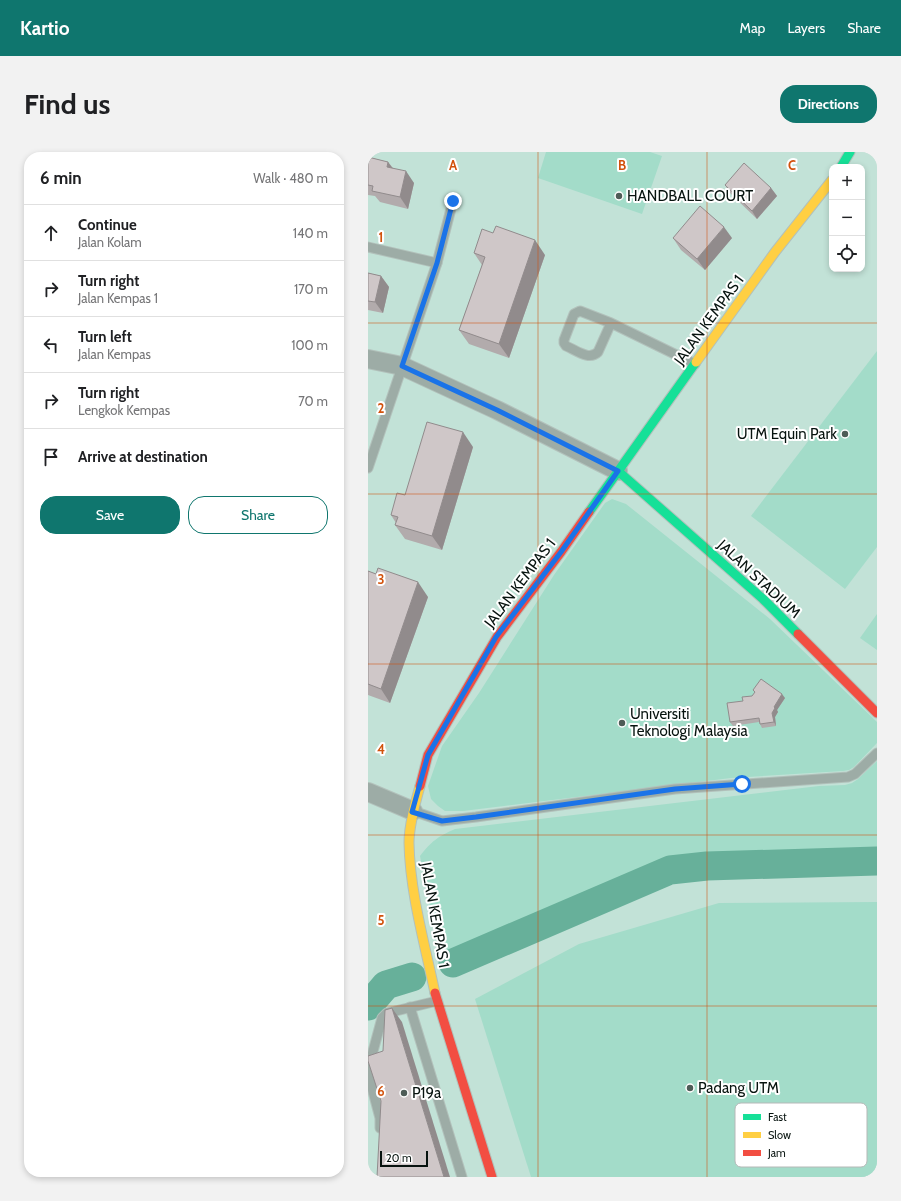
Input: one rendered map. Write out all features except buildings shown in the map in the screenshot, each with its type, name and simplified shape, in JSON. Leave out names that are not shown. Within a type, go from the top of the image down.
[{"type":"street","points":[[843,164],[850,152]]},
{"type":"street","name":"JALAN KEMPAS 1","points":[[492,1177],[437,1001],[414,893],[409,842],[412,812],[428,755],[496,637],[561,552],[775,252],[829,184]]},
{"type":"street","points":[[368,359],[402,366],[497,410],[618,471]]},
{"type":"street","name":"JALAN STADIUM","points":[[618,471],[763,599],[877,713]]},
{"type":"street","points":[[368,792],[412,812]]},
{"type":"lane","points":[[368,468],[437,263],[453,201]]},
{"type":"lane","points":[[368,247],[437,263]]},
{"type":"lane","points":[[611,323],[598,352],[595,355],[588,356],[566,346],[564,343],[574,314],[580,311],[611,323],[695,364]]},
{"type":"lane","points":[[412,812],[442,821],[675,789],[848,777],[855,774],[877,753]]},
{"type":"lane","points":[[380,1140],[380,1118],[371,1084],[369,1066],[382,1018],[387,1013],[437,1001]]},
{"type":"lane","points":[[410,1007],[462,1177]]},
{"type":"shaded area","name":"Universiti Teknologi Malaysia","points":[[368,152],[877,152],[877,1177],[368,1177]]},
{"type":"green space","name":"HANDBALL COURT","points":[[546,152],[650,152],[662,156],[642,214],[538,178]]},
{"type":"green space","name":"UTM Equin Park","points":[[877,351],[877,547],[845,589],[751,516]]},
{"type":"green space","points":[[612,499],[626,504],[770,619],[877,722],[877,743],[854,767],[843,771],[731,778],[463,811],[445,811],[431,799],[428,786],[442,746],[479,693],[554,575],[605,503]]},
{"type":"green space","points":[[877,614],[877,650],[860,638]]},
{"type":"green space","points":[[877,761],[877,854],[665,864],[452,957],[439,953],[420,856],[435,840],[455,829],[819,786],[845,785],[858,779]]},
{"type":"green space","name":"Padang UTM","points":[[877,902],[877,1177],[531,1177],[475,999],[579,944],[719,903]]},
{"type":"waterway","points":[[453,963],[670,870],[707,866],[877,861]]},
{"type":"waterway","points":[[368,1006],[386,985],[412,977]]},
{"type":"traffic: fast","points":[[843,164],[850,152]]},
{"type":"traffic: fast","points":[[589,512],[696,362]]},
{"type":"traffic: fast","points":[[618,471],[763,599],[798,634]]},
{"type":"traffic: slow","points":[[696,362],[775,252],[829,184]]},
{"type":"traffic: slow","points":[[420,786],[410,829],[410,862],[415,900],[435,993]]},
{"type":"traffic: jam","points":[[420,786],[428,755],[497,637],[589,512]]},
{"type":"traffic: jam","points":[[798,634],[877,713]]},
{"type":"traffic: jam","points":[[435,993],[492,1177]]},
{"type":"place","name":"HANDBALL COURT","points":[[619,196]]},
{"type":"place","name":"UTM Equin Park","points":[[845,434]]},
{"type":"place","name":"Universiti Teknologi Malaysia","points":[[622,723]]},
{"type":"place","name":"Padang UTM","points":[[690,1088]]},
{"type":"place","name":"P19a","points":[[404,1093]]},
{"type":"route","points":[[453,201],[437,263],[402,366],[497,410],[618,471],[561,552],[496,637],[428,755],[412,812],[442,821],[675,789],[742,784]]}]
